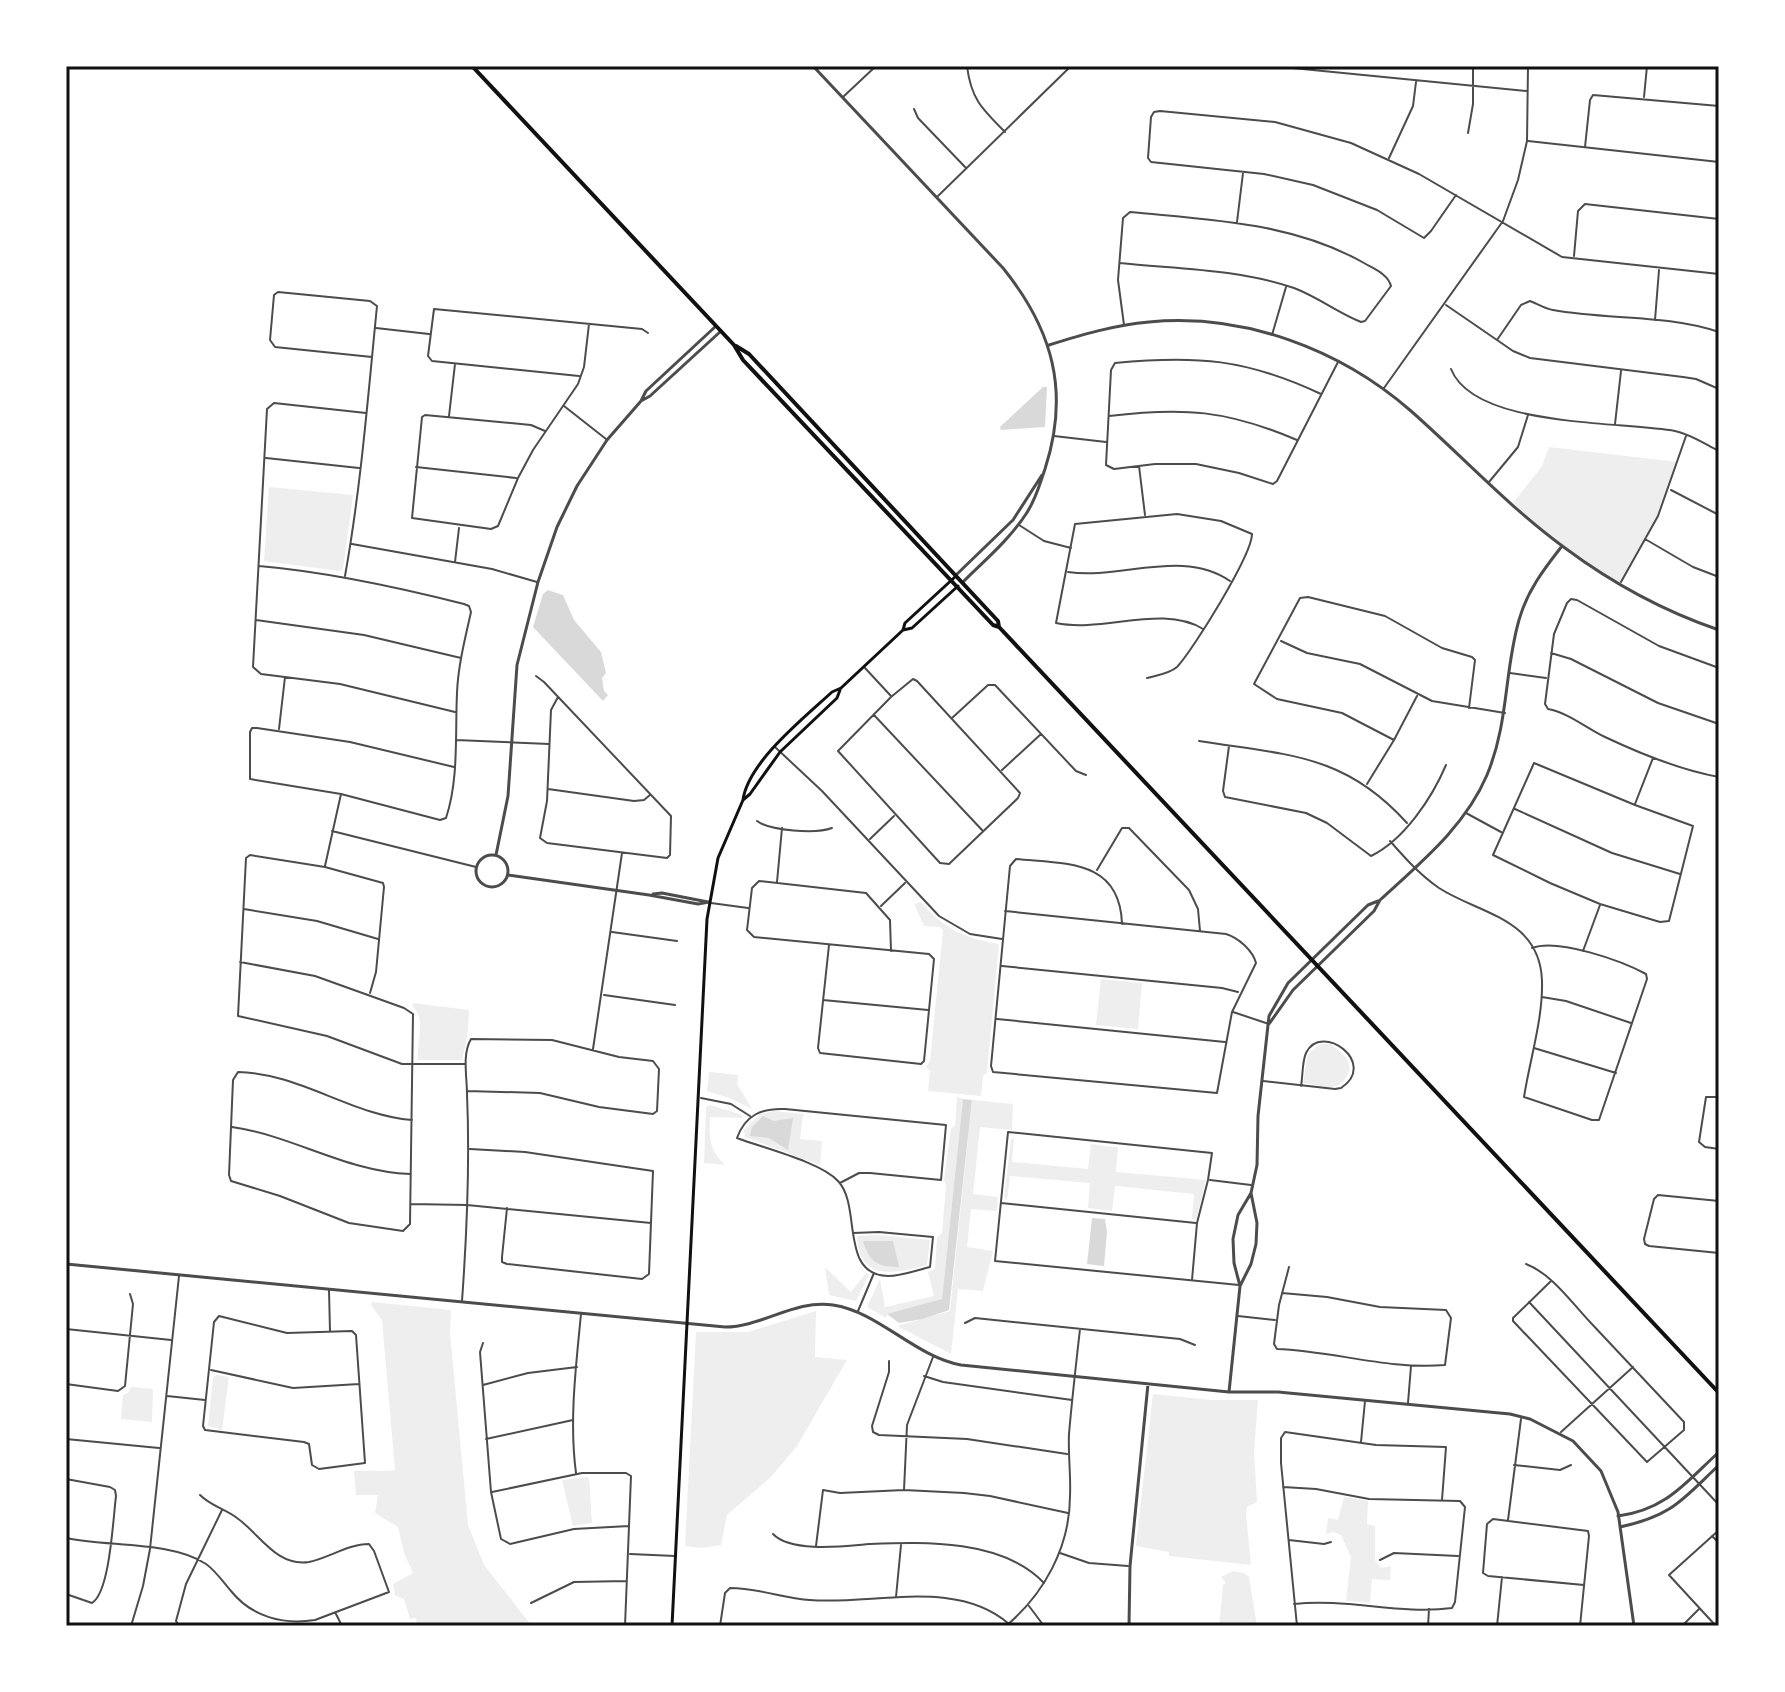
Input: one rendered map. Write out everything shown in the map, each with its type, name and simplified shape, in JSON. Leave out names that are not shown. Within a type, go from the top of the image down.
[{"type":"main road","points":[[472,66],[734,345],[743,360],[993,625],[999,627],[1719,1393]]},
{"type":"main road","points":[[734,345],[749,354],[998,621],[999,627]]},
{"type":"main road","points":[[780,399],[786,394]]},
{"type":"main road","points":[[903,630],[905,623],[956,576]]},
{"type":"main road","points":[[672,1626],[709,902],[718,858],[743,800],[744,790],[775,747],[832,692],[841,688],[903,630],[916,625],[962,582]]},
{"type":"main road","points":[[916,625],[919,610]]},
{"type":"main road","points":[[743,800],[780,752],[837,698],[841,688]]},
{"type":"street","points":[[813,66],[1020,288],[1049,345],[1057,393],[1054,436],[1040,490],[1018,524],[962,582]]},
{"type":"street","points":[[842,98],[876,66]]},
{"type":"street","points":[[967,66],[970,87],[978,105],[1005,133]]},
{"type":"street","points":[[937,197],[1071,66]]},
{"type":"street","points":[[1272,66],[1529,91]]},
{"type":"street","points":[[1468,133],[1472,122],[1473,66]]},
{"type":"street","points":[[1384,389],[1503,221],[1518,180],[1527,141],[1528,66]]},
{"type":"street","points":[[1644,98],[1647,66]]},
{"type":"street","points":[[1388,159],[1413,106],[1416,81]]},
{"type":"street","points":[[1585,148],[1593,95],[1719,106]]},
{"type":"street","points":[[914,109],[918,118],[966,169]]},
{"type":"street","points":[[1456,195],[1424,238],[1377,210],[1329,190],[1281,177],[1151,162],[1148,158],[1151,117],[1154,112],[1275,122],[1334,137],[1388,159],[1456,195],[1553,253],[1573,259],[1719,274]]},
{"type":"street","points":[[1527,141],[1719,162]]},
{"type":"street","points":[[1237,223],[1243,172]]},
{"type":"street","points":[[1573,259],[1578,211],[1585,204],[1719,219]]},
{"type":"street","points":[[1120,263],[1234,275],[1286,286],[1361,322],[1365,321],[1391,286],[1390,280],[1361,261],[1318,242],[1274,229],[1126,214],[1123,218],[1118,290],[1124,326]]},
{"type":"street","points":[[1655,321],[1660,268]]},
{"type":"street","points":[[1272,335],[1286,286]]},
{"type":"street","points":[[345,577],[360,468],[372,357],[377,306],[375,302],[278,292],[274,295],[271,344],[372,357]]},
{"type":"street","points":[[1497,341],[1525,302],[1530,301],[1551,310],[1655,321],[1719,332]]},
{"type":"street","points":[[1445,304],[1513,351],[1544,362],[1696,379],[1719,389]]},
{"type":"street","points":[[581,376],[430,359],[434,309],[642,329],[648,333]]},
{"type":"street","points":[[1049,345],[1096,331],[1148,322],[1208,322],[1272,335],[1305,346],[1338,361],[1384,389],[1562,546],[1619,585],[1677,614],[1719,630]]},
{"type":"street","points":[[545,431],[531,425],[425,415],[422,417],[412,518],[495,529],[518,478],[581,376],[589,324]]},
{"type":"street","points":[[496,855],[508,796],[517,665],[538,582],[554,535],[569,500],[607,440],[646,391],[716,326]]},
{"type":"street","points":[[375,328],[430,334]]},
{"type":"street","points":[[641,401],[721,331]]},
{"type":"street","points":[[1321,394],[1263,369],[1220,361],[1172,358],[1112,365],[1106,465],[1109,468],[1176,462],[1196,464],[1273,484],[1277,481],[1338,361]]},
{"type":"street","points":[[449,417],[455,364]]},
{"type":"street","points":[[1451,369],[1459,383],[1474,395],[1505,409],[1528,415],[1675,431],[1719,451]]},
{"type":"street","points":[[1615,424],[1621,370]]},
{"type":"street","points":[[366,413],[274,403],[269,405],[253,667],[256,672],[361,689],[457,713]]},
{"type":"street","points":[[563,405],[607,440]]},
{"type":"street","points":[[1109,416],[1162,410],[1209,413],[1256,423],[1298,440]]},
{"type":"street","points":[[1489,482],[1518,447],[1528,415]]},
{"type":"street","points":[[1619,585],[1669,489],[1687,435]]},
{"type":"street","points":[[1054,436],[1107,442]]},
{"type":"street","points":[[265,458],[360,468]]},
{"type":"street","points":[[1139,465],[1146,516]]},
{"type":"street","points":[[416,467],[518,478]]},
{"type":"street","points":[[956,576],[1013,520],[1044,472]]},
{"type":"street","points":[[1669,489],[1719,515]]},
{"type":"street","points":[[1147,678],[1175,669],[1203,629],[1231,581],[1251,543],[1252,534],[1221,521],[1177,514],[1075,524],[1056,623],[1086,627],[1168,618],[1192,622],[1203,629]]},
{"type":"street","points":[[1018,524],[1044,541],[1071,548]]},
{"type":"street","points":[[455,563],[459,526]]},
{"type":"street","points":[[1645,539],[1693,567],[1719,577]]},
{"type":"street","points":[[351,543],[492,569],[538,582]]},
{"type":"street","points":[[1269,1024],[1293,990],[1374,911],[1380,900],[1442,842],[1466,813],[1490,768],[1501,737],[1515,637],[1524,605],[1539,575],[1562,546]]},
{"type":"street","points":[[259,566],[345,577],[469,606],[471,612],[461,658],[457,713],[456,740],[452,797],[446,818],[443,820],[341,794],[250,779],[252,728],[350,742],[454,767]]},
{"type":"street","points":[[1066,572],[1096,575],[1173,566],[1200,568],[1231,581]]},
{"type":"street","points":[[1394,740],[1342,713],[1277,699],[1254,684],[1303,596],[1385,616],[1442,648],[1472,657],[1475,660],[1469,708]]},
{"type":"street","points":[[1719,668],[1659,646],[1571,599],[1558,623],[1550,652],[1545,708],[1654,757],[1719,777]]},
{"type":"street","points":[[255,619],[364,635],[461,658]]},
{"type":"street","points":[[1279,640],[1307,653],[1360,664],[1432,701],[1505,713]]},
{"type":"street","points":[[1550,652],[1571,659],[1658,703],[1719,724]]},
{"type":"street","points":[[864,667],[891,697]]},
{"type":"street","points":[[1510,673],[1547,678]]},
{"type":"street","points":[[536,676],[558,697],[671,816],[670,855],[667,858],[542,842],[552,704],[558,697]]},
{"type":"street","points":[[279,730],[285,677]]},
{"type":"street","points":[[913,679],[1020,793],[949,864],[944,865],[838,751],[891,697],[913,679]]},
{"type":"street","points":[[952,718],[991,684],[1076,771],[1086,775]]},
{"type":"street","points":[[1366,785],[1418,695]]},
{"type":"street","points":[[874,714],[983,831]]},
{"type":"street","points":[[1001,771],[1041,734]]},
{"type":"street","points":[[456,740],[550,744]]},
{"type":"street","points":[[1199,741],[1298,756],[1330,766],[1366,785],[1408,823]]},
{"type":"street","points":[[1229,746],[1223,791],[1225,797],[1306,813],[1327,823],[1371,856],[1390,841],[1431,796],[1446,765]]},
{"type":"street","points":[[775,747],[822,791],[948,924],[970,934],[1003,939]]},
{"type":"street","points":[[1635,805],[1654,757]]},
{"type":"street","points":[[1534,763],[1635,805],[1693,826],[1666,923],[1600,904],[1493,855],[1534,763]]},
{"type":"street","points":[[548,789],[634,801],[651,795]]},
{"type":"street","points":[[325,867],[341,794]]},
{"type":"street","points":[[1514,809],[1612,853],[1682,874]]},
{"type":"street","points":[[1466,813],[1503,832]]},
{"type":"street","points":[[869,840],[895,815]]},
{"type":"street","points":[[757,821],[764,826],[823,832],[832,828]]},
{"type":"street","points":[[1096,872],[1125,827],[1138,834],[1189,890],[1198,909],[1200,932]]},
{"type":"street","points":[[777,883],[782,828]]},
{"type":"street","points":[[332,831],[476,867]]},
{"type":"street","points":[[1390,841],[1415,868],[1449,894],[1519,930],[1532,948],[1540,970],[1540,997],[1524,1097],[1599,1120],[1633,1023],[1646,974],[1556,944],[1532,948]]},
{"type":"street","points":[[592,1050],[603,995],[622,853]]},
{"type":"street","points":[[370,994],[380,939],[383,883],[325,867],[250,855],[246,858],[238,1016],[304,1029],[389,1061],[466,1064]]},
{"type":"street","points":[[496,855],[505,861],[508,875],[503,884],[488,888],[477,878],[476,867],[481,859],[496,855]]},
{"type":"street","points":[[1005,911],[1122,924],[1200,932],[1232,936],[1256,963],[1232,1012],[1220,1089],[1213,1094],[993,1072],[991,1066],[1005,911],[1013,861],[1067,864],[1096,872],[1117,896],[1122,924]]},
{"type":"street","points":[[508,875],[698,904],[709,902],[749,908]]},
{"type":"street","points":[[880,907],[907,882]]},
{"type":"street","points":[[829,945],[818,1048],[820,1053],[921,1064],[924,1061],[933,956],[749,935],[749,908],[755,883],[866,893],[890,920],[891,951]]},
{"type":"street","points":[[1240,1286],[1251,1264],[1256,1244],[1257,1223],[1251,1193],[1258,1157],[1261,1081],[1269,1016],[1278,997],[1319,952],[1368,905],[1380,900]]},
{"type":"street","points":[[1583,951],[1600,904]]},
{"type":"street","points":[[243,909],[317,921],[380,939]]},
{"type":"street","points":[[611,932],[677,941]]},
{"type":"street","points":[[240,962],[315,976],[370,994],[413,1014],[412,1064],[412,1120],[411,1204],[409,1228],[403,1231],[349,1223],[230,1180],[233,1080],[238,1072],[315,1089],[379,1115],[412,1120]]},
{"type":"street","points":[[1000,966],[1210,986],[1239,993]]},
{"type":"street","points":[[603,995],[675,1005]]},
{"type":"street","points":[[1540,997],[1566,1001],[1633,1023]]},
{"type":"street","points":[[823,1000],[929,1010]]},
{"type":"street","points":[[1232,1012],[1269,1024]]},
{"type":"street","points":[[995,1019],[1225,1042]]},
{"type":"street","points":[[462,1302],[469,1149],[466,1064],[466,1049],[471,1039],[537,1038],[658,1063],[657,1111],[653,1114],[599,1107],[540,1093],[467,1091]]},
{"type":"street","points":[[1261,1081],[1301,1086],[1341,1088],[1353,1076],[1351,1058],[1333,1043],[1313,1044],[1306,1054],[1301,1086]]},
{"type":"street","points":[[1533,1048],[1616,1073]]},
{"type":"street","points":[[698,1097],[731,1104],[751,1117]]},
{"type":"street","points":[[1719,1097],[1706,1097],[1700,1146],[1719,1149]]},
{"type":"street","points":[[840,1183],[859,1173],[941,1180],[946,1125],[768,1108],[751,1117],[741,1128],[737,1138],[816,1167],[840,1183],[850,1202],[853,1233],[856,1252],[864,1264],[887,1276],[930,1267],[933,1237],[853,1233]]},
{"type":"street","points":[[232,1127],[287,1139],[358,1167],[411,1175]]},
{"type":"street","points":[[1192,1280],[1197,1223],[1212,1153],[1008,1132],[995,1261],[1240,1286]]},
{"type":"street","points":[[469,1149],[525,1152],[653,1171],[649,1274],[646,1278],[502,1262],[507,1208]]},
{"type":"street","points":[[1208,1180],[1252,1185]]},
{"type":"street","points":[[1229,1392],[1240,1286],[1234,1263],[1233,1239],[1238,1215],[1251,1193]]},
{"type":"street","points":[[1719,1201],[1658,1195],[1646,1224],[1645,1244],[1719,1253]]},
{"type":"street","points":[[1001,1203],[1197,1223]]},
{"type":"street","points":[[411,1204],[507,1208],[652,1223]]},
{"type":"street","points":[[66,1264],[687,1325],[745,1326],[811,1304],[831,1304],[857,1312],[933,1357],[961,1365],[1229,1392],[1268,1391],[1522,1417],[1573,1441],[1601,1471],[1618,1516],[1634,1626]]},
{"type":"street","points":[[1526,1264],[1540,1269],[1685,1426],[1665,1447],[1644,1462],[1513,1321],[1528,1301],[1551,1281]]},
{"type":"street","points":[[1282,1293],[1327,1297],[1380,1307],[1446,1310],[1450,1313],[1445,1365],[1371,1362],[1325,1352],[1275,1348],[1277,1320],[1282,1293],[1289,1267]]},
{"type":"street","points":[[857,1312],[875,1272]]},
{"type":"street","points":[[131,1626],[150,1549],[179,1276]]},
{"type":"street","points":[[329,1289],[330,1332]]},
{"type":"street","points":[[66,1384],[122,1389],[133,1304],[130,1294]]},
{"type":"street","points":[[1528,1301],[1719,1505]]},
{"type":"street","points":[[576,1474],[573,1451],[581,1314]]},
{"type":"street","points":[[1237,1316],[1277,1320]]},
{"type":"street","points":[[216,1318],[241,1320],[287,1333],[330,1332],[352,1331],[356,1335],[365,1463],[315,1468],[309,1444],[205,1430],[216,1318]]},
{"type":"street","points":[[965,1323],[975,1318],[1180,1339],[1195,1345]]},
{"type":"street","points":[[66,1329],[172,1341]]},
{"type":"street","points":[[720,1626],[726,1590],[736,1588],[812,1600],[940,1598],[971,1603],[991,1611],[1007,1625],[1028,1605],[1044,1583],[1059,1553],[1069,1513],[1069,1454],[1080,1329]]},
{"type":"street","points":[[483,1343],[480,1352],[481,1386],[491,1492],[498,1530],[504,1543],[594,1526],[629,1526]]},
{"type":"street","points":[[904,1490],[905,1436],[910,1411],[933,1357]]},
{"type":"street","points":[[889,1361],[889,1372],[872,1426],[873,1432],[879,1435],[967,1439],[1069,1454]]},
{"type":"street","points":[[1408,1405],[1412,1366]]},
{"type":"street","points":[[481,1386],[541,1370],[577,1367]]},
{"type":"street","points":[[1560,1433],[1633,1367]]},
{"type":"street","points":[[209,1370],[293,1388],[360,1384]]},
{"type":"street","points":[[924,1376],[943,1382],[1073,1400]]},
{"type":"street","points":[[1129,1626],[1130,1566],[1148,1384]]},
{"type":"street","points":[[166,1396],[206,1400]]},
{"type":"street","points":[[1361,1443],[1365,1401]]},
{"type":"street","points":[[1508,1521],[1522,1417]]},
{"type":"street","points":[[486,1439],[574,1420]]},
{"type":"street","points":[[1297,1626],[1281,1463],[1283,1434],[1290,1432],[1361,1443],[1446,1447],[1442,1500]]},
{"type":"street","points":[[66,1439],[161,1448]]},
{"type":"street","points":[[1618,1516],[1637,1514],[1661,1504],[1719,1452]]},
{"type":"street","points":[[1514,1465],[1560,1470],[1571,1465]]},
{"type":"street","points":[[1620,1527],[1661,1516],[1719,1465]]},
{"type":"street","points":[[491,1492],[576,1474],[620,1473],[631,1476],[625,1626]]},
{"type":"street","points":[[66,1479],[115,1490],[110,1545],[100,1596],[92,1603],[66,1594]]},
{"type":"street","points":[[1283,1487],[1316,1489],[1369,1499],[1464,1503],[1452,1608],[1370,1607],[1319,1601],[1294,1604]]},
{"type":"street","points":[[816,1546],[823,1490],[840,1493],[904,1490],[990,1496],[1069,1513]]},
{"type":"street","points":[[66,1538],[176,1551],[212,1569],[243,1604],[265,1617],[288,1622],[336,1614],[389,1592],[369,1544],[311,1561],[290,1561],[270,1549],[249,1527],[200,1495]]},
{"type":"street","points":[[178,1625],[186,1584],[222,1509]]},
{"type":"street","points":[[1580,1626],[1584,1585],[1588,1531],[1489,1521],[1483,1573],[1584,1585]]},
{"type":"street","points":[[1716,1626],[1669,1575],[1719,1530]]},
{"type":"street","points":[[773,1534],[785,1541],[816,1546],[954,1546],[991,1553],[1017,1564],[1044,1583]]},
{"type":"street","points":[[1712,1536],[1719,1543]]},
{"type":"street","points":[[1287,1540],[1331,1542]]},
{"type":"street","points":[[896,1597],[901,1544]]},
{"type":"street","points":[[1059,1553],[1089,1563],[1130,1566]]},
{"type":"street","points":[[1380,1560],[1394,1553],[1459,1556]]},
{"type":"street","points":[[629,1554],[676,1556]]},
{"type":"street","points":[[1497,1626],[1502,1577]]},
{"type":"street","points":[[531,1603],[574,1582],[627,1581]]},
{"type":"street","points":[[1028,1605],[1044,1626]]},
{"type":"street","points":[[1428,1626],[1429,1609]]},
{"type":"street","points":[[1682,1626],[1700,1609]]},
{"type":"street","points":[[336,1614],[342,1626]]},
{"type":"shaded area","points":[[1043,387],[1047,387],[1045,427],[1001,430],[1000,427]]},
{"type":"shaded area","points":[[1549,447],[1678,462],[1658,516],[1619,585],[1562,546],[1513,503],[1542,466]]},
{"type":"shaded area","points":[[269,487],[353,495],[343,569],[264,561]]},
{"type":"shaded area","points":[[548,590],[563,595],[574,620],[601,652],[606,673],[602,678],[604,691],[608,695],[603,701],[533,627],[543,594]]},
{"type":"shaded area","points":[[921,902],[955,931],[999,944],[987,1073],[983,1076],[981,1096],[928,1091],[930,1071],[926,1067],[930,1061],[943,930],[924,926],[914,904]]},
{"type":"shaded area","points":[[1101,979],[1142,983],[1138,1029],[1096,1025]]},
{"type":"shaded area","points":[[413,1003],[469,1010],[462,1060],[418,1060],[420,1024]]},
{"type":"shaded area","points":[[1320,1044],[1331,1044],[1347,1058],[1350,1069],[1337,1086],[1303,1083],[1308,1054]]},
{"type":"shaded area","points":[[709,1072],[738,1075],[737,1084],[752,1109],[707,1091]]},
{"type":"shaded area","points":[[957,1097],[963,1099],[942,1300],[888,1314],[886,1318],[867,1307],[880,1279],[885,1307],[934,1296],[928,1272],[935,1269],[937,1238],[942,1233],[944,1180],[951,1128],[955,1126]]},
{"type":"shaded area","points":[[963,1099],[972,1100],[949,1310],[899,1323],[887,1314],[942,1299]]},
{"type":"shaded area","points":[[972,1100],[1013,1104],[1012,1130],[980,1127],[973,1194],[998,1197],[997,1211],[971,1209],[967,1247],[993,1251],[983,1291],[958,1289],[951,1354],[897,1326],[950,1311]]},
{"type":"shaded area","points":[[710,1105],[742,1115],[742,1118],[710,1117],[711,1143],[725,1165],[704,1163],[706,1107]]},
{"type":"shaded area","points":[[774,1111],[803,1114],[800,1139],[822,1141],[820,1165],[745,1137],[744,1130],[760,1114]]},
{"type":"shaded area","points":[[763,1116],[774,1121],[793,1118],[788,1150],[769,1138],[750,1136],[752,1127]]},
{"type":"shaded area","points":[[1014,1138],[1012,1162],[1088,1169],[1091,1144],[1118,1147],[1116,1172],[1206,1180],[1196,1220],[1192,1219],[1194,1194],[1115,1186],[1112,1211],[1088,1208],[1090,1183],[1010,1176],[1007,1200],[1004,1198],[1011,1140]]},
{"type":"shaded area","points":[[1092,1218],[1105,1219],[1104,1266],[1087,1264]]},
{"type":"shaded area","points":[[857,1236],[930,1240],[927,1265],[892,1272],[872,1268],[859,1251]]},
{"type":"shaded area","points":[[863,1241],[893,1241],[899,1267],[875,1262]]},
{"type":"shaded area","points":[[825,1267],[851,1292],[866,1273],[869,1275],[856,1301],[829,1295]]},
{"type":"shaded area","points":[[372,1302],[451,1310],[450,1333],[468,1525],[484,1565],[532,1626],[417,1626],[416,1618],[410,1619],[404,1599],[395,1595],[393,1584],[413,1573],[398,1527],[375,1513],[378,1495],[356,1495],[354,1471],[395,1470],[382,1320]]},
{"type":"shaded area","points":[[816,1311],[815,1357],[847,1360],[797,1446],[771,1477],[727,1515],[721,1545],[702,1548],[685,1546],[696,1332],[748,1332]]},
{"type":"shaded area","points":[[213,1377],[229,1377],[222,1430],[208,1426]]},
{"type":"shaded area","points":[[131,1387],[153,1389],[152,1422],[121,1419],[123,1395]]},
{"type":"shaded area","points":[[1153,1394],[1211,1400],[1258,1400],[1254,1452],[1257,1502],[1247,1507],[1246,1514],[1251,1565],[1169,1556],[1169,1552],[1136,1546]]},
{"type":"shaded area","points":[[589,1477],[592,1523],[573,1526],[562,1480]]},
{"type":"shaded area","points":[[1344,1497],[1368,1501],[1367,1524],[1375,1526],[1375,1560],[1381,1568],[1391,1566],[1390,1580],[1372,1579],[1370,1603],[1346,1601],[1351,1557],[1341,1535],[1334,1532],[1326,1534],[1328,1518],[1338,1520]]},
{"type":"shaded area","points":[[1233,1571],[1249,1577],[1257,1626],[1219,1626],[1223,1585],[1226,1583],[1221,1577]]}]
